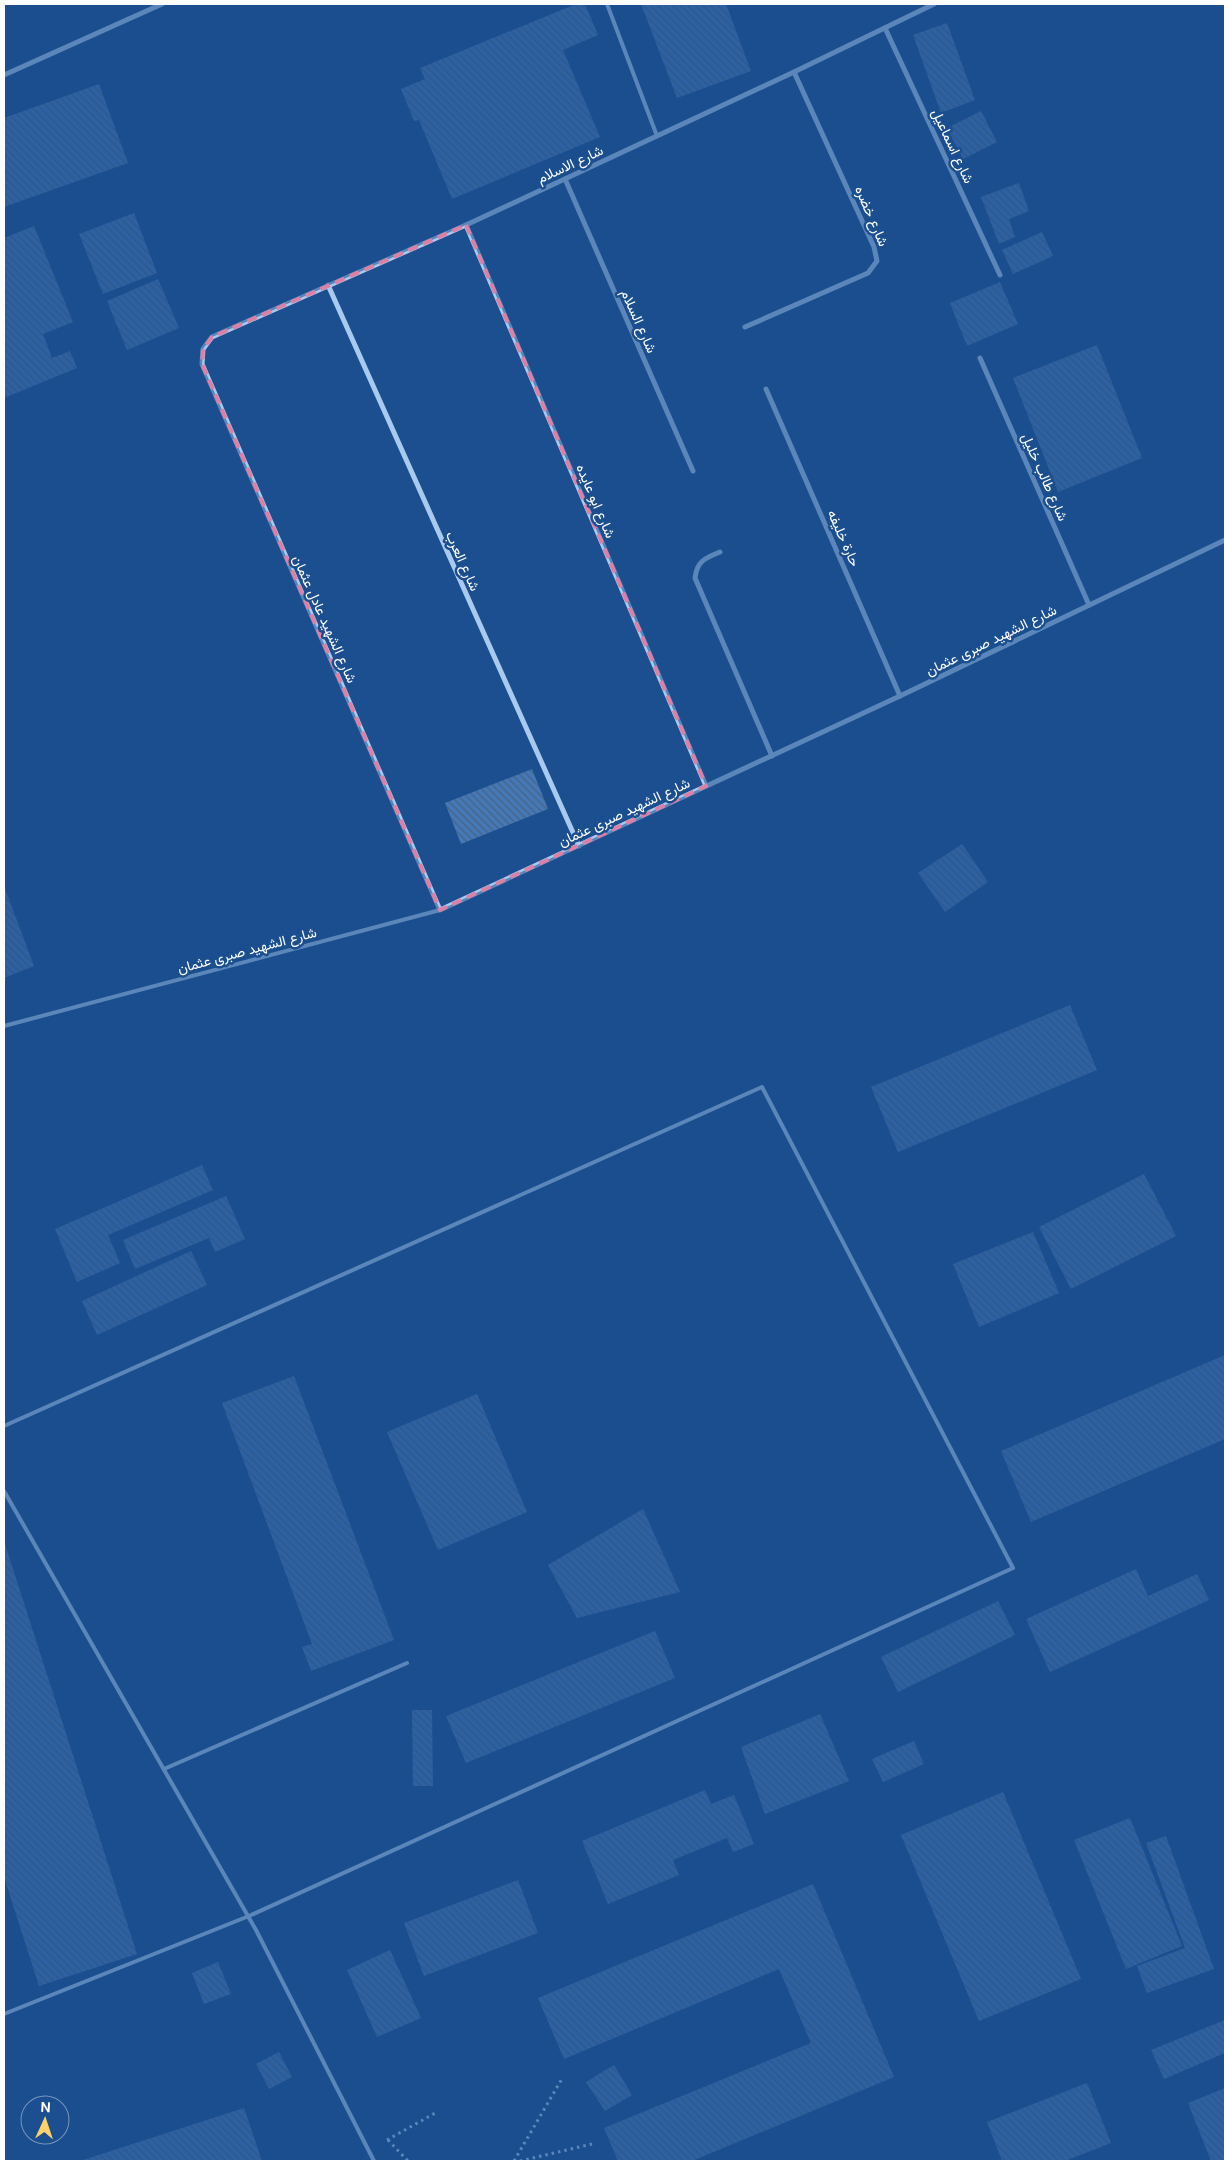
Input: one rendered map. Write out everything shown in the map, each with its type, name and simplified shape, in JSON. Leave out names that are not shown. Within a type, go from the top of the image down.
[{"type":"street","points":[[4,75],[162,4]]},
{"type":"street","name":"شارع الاسلام","points":[[212,337],[466,225],[794,72],[934,4]]},
{"type":"street","name":"شارع اسماعيل","points":[[885,28],[1000,274]]},
{"type":"street","name":"شارع خضره","points":[[745,327],[868,273],[877,261],[874,247],[794,72]]},
{"type":"street","name":"شارع السلام","points":[[565,179],[693,471]]},
{"type":"street","name":"شارع ابو عايده","points":[[466,225],[706,786]]},
{"type":"street","name":"شارع العرب","points":[[328,285],[579,846]]},
{"type":"street","name":"شارع الشهيد عادل عثمان","points":[[212,337],[203,349],[202,364],[440,910]]},
{"type":"street","name":"شارع طالب خليل","points":[[980,358],[1089,605]]},
{"type":"street","name":"حارة خليفه","points":[[766,389],[900,696]]},
{"type":"street","name":"شارع الشهيد صبرى عثمان","points":[[440,910],[900,696],[1225,540]]},
{"type":"street","points":[[720,552],[702,560],[698,564],[694,578],[772,756]]},
{"type":"lane","points":[[607,4],[656,136]]},
{"type":"lane","name":"شارع الشهيد صبرى عثمان","points":[[4,1026],[440,910]]},
{"type":"lane","points":[[4,1426],[762,1087],[1013,1568],[248,1916],[4,2014]]},
{"type":"lane","points":[[4,1492],[248,1916],[374,2161]]},
{"type":"lane","points":[[164,1769],[407,1663]]},
{"type":"path","points":[[514,2161],[563,2077]]},
{"type":"path","points":[[387,2140],[437,2112]]},
{"type":"path","points":[[520,2161],[592,2144]]},
{"type":"highlighted area","points":[[466,225],[706,786],[440,910],[202,364],[203,349],[212,337]]},
{"type":"building","points":[[576,4],[585,4],[598,35],[563,50],[600,137],[452,199],[419,120],[414,121],[401,89],[425,79],[420,68]]},
{"type":"building","points":[[641,4],[726,4],[751,71],[677,98]]},
{"type":"building","points":[[947,23],[975,100],[941,113],[913,35]]},
{"type":"building","points":[[99,84],[128,163],[4,207],[4,118]]},
{"type":"building","points":[[981,111],[997,142],[963,159],[947,128]]},
{"type":"building","points":[[1019,183],[1029,211],[1009,219],[1015,237],[999,244],[981,197]]},
{"type":"building","points":[[134,213],[157,273],[103,294],[79,234]]},
{"type":"building","points":[[34,226],[73,322],[43,334],[52,358],[70,351],[77,368],[4,398],[4,238]]},
{"type":"building","points":[[1042,232],[1053,256],[1013,274],[1002,250]]},
{"type":"building","points":[[158,279],[179,328],[127,350],[107,301]]},
{"type":"building","points":[[1000,282],[1018,324],[967,346],[950,303]]},
{"type":"building","points":[[1097,345],[1142,458],[1058,492],[1013,378]]},
{"type":"building","points":[[532,769],[548,809],[461,844],[445,803]]},
{"type":"building","points":[[962,844],[988,882],[945,912],[918,873]]},
{"type":"building","points":[[4,886],[34,966],[4,978]]},
{"type":"building","points":[[1070,1005],[1097,1070],[898,1152],[871,1087]]},
{"type":"building","points":[[202,1165],[213,1190],[108,1235],[120,1263],[77,1282],[55,1229]]},
{"type":"building","points":[[1144,1174],[1176,1236],[1071,1289],[1039,1227]]},
{"type":"building","points":[[226,1196],[245,1239],[215,1252],[209,1238],[135,1269],[123,1240]]},
{"type":"building","points":[[1033,1232],[1059,1293],[979,1327],[953,1264]]},
{"type":"building","points":[[191,1251],[207,1285],[97,1335],[82,1301]]},
{"type":"building","points":[[1225,1355],[1225,1439],[1031,1522],[1001,1451]]},
{"type":"building","points":[[294,1376],[394,1640],[311,1671],[302,1647],[312,1644],[222,1403]]},
{"type":"building","points":[[477,1394],[527,1512],[438,1550],[387,1432]]},
{"type":"building","points":[[643,1509],[680,1592],[577,1618],[548,1565]]},
{"type":"building","points":[[4,1541],[137,1954],[39,1986],[4,1877]]},
{"type":"building","points":[[1136,1569],[1148,1596],[1197,1574],[1209,1600],[1050,1672],[1026,1619]]},
{"type":"building","points":[[998,1601],[1015,1635],[898,1692],[881,1657]]},
{"type":"building","points":[[655,1631],[675,1678],[466,1763],[446,1716]]},
{"type":"building","points":[[412,1710],[432,1710],[433,1786],[413,1786]]},
{"type":"building","points":[[820,1714],[849,1781],[765,1814],[741,1747]]},
{"type":"building","points":[[914,1741],[924,1764],[883,1782],[872,1759]]},
{"type":"building","points":[[705,1790],[711,1804],[734,1795],[754,1844],[733,1852],[727,1838],[673,1860],[679,1875],[608,1904],[582,1841]]},
{"type":"building","points":[[1003,1792],[1081,1979],[979,2021],[901,1835]]},
{"type":"building","points":[[1130,1818],[1182,1946],[1126,1969],[1074,1840]]},
{"type":"building","points":[[1166,1836],[1214,1969],[1147,1993],[1137,1966],[1185,1948],[1146,1843]]},
{"type":"building","points":[[518,1880],[538,1933],[424,1976],[404,1923]]},
{"type":"building","points":[[813,1884],[894,2077],[692,2161],[618,2161],[604,2128],[811,2043],[779,1969],[564,2059],[538,1998]]},
{"type":"building","points":[[390,1950],[421,2018],[377,2037],[347,1970]]},
{"type":"building","points":[[218,1962],[231,1994],[204,2004],[192,1973]]},
{"type":"building","points":[[1225,2020],[1225,2053],[1164,2079],[1151,2050]]},
{"type":"building","points":[[279,2052],[292,2077],[269,2089],[256,2064]]},
{"type":"building","points":[[614,2065],[632,2095],[605,2111],[586,2082]]},
{"type":"building","points":[[1087,2083],[1111,2143],[1065,2161],[1002,2161],[987,2122]]},
{"type":"building","points":[[1225,2088],[1225,2161],[1211,2161],[1188,2103]]},
{"type":"building","points":[[244,2108],[262,2161],[80,2161]]}]
